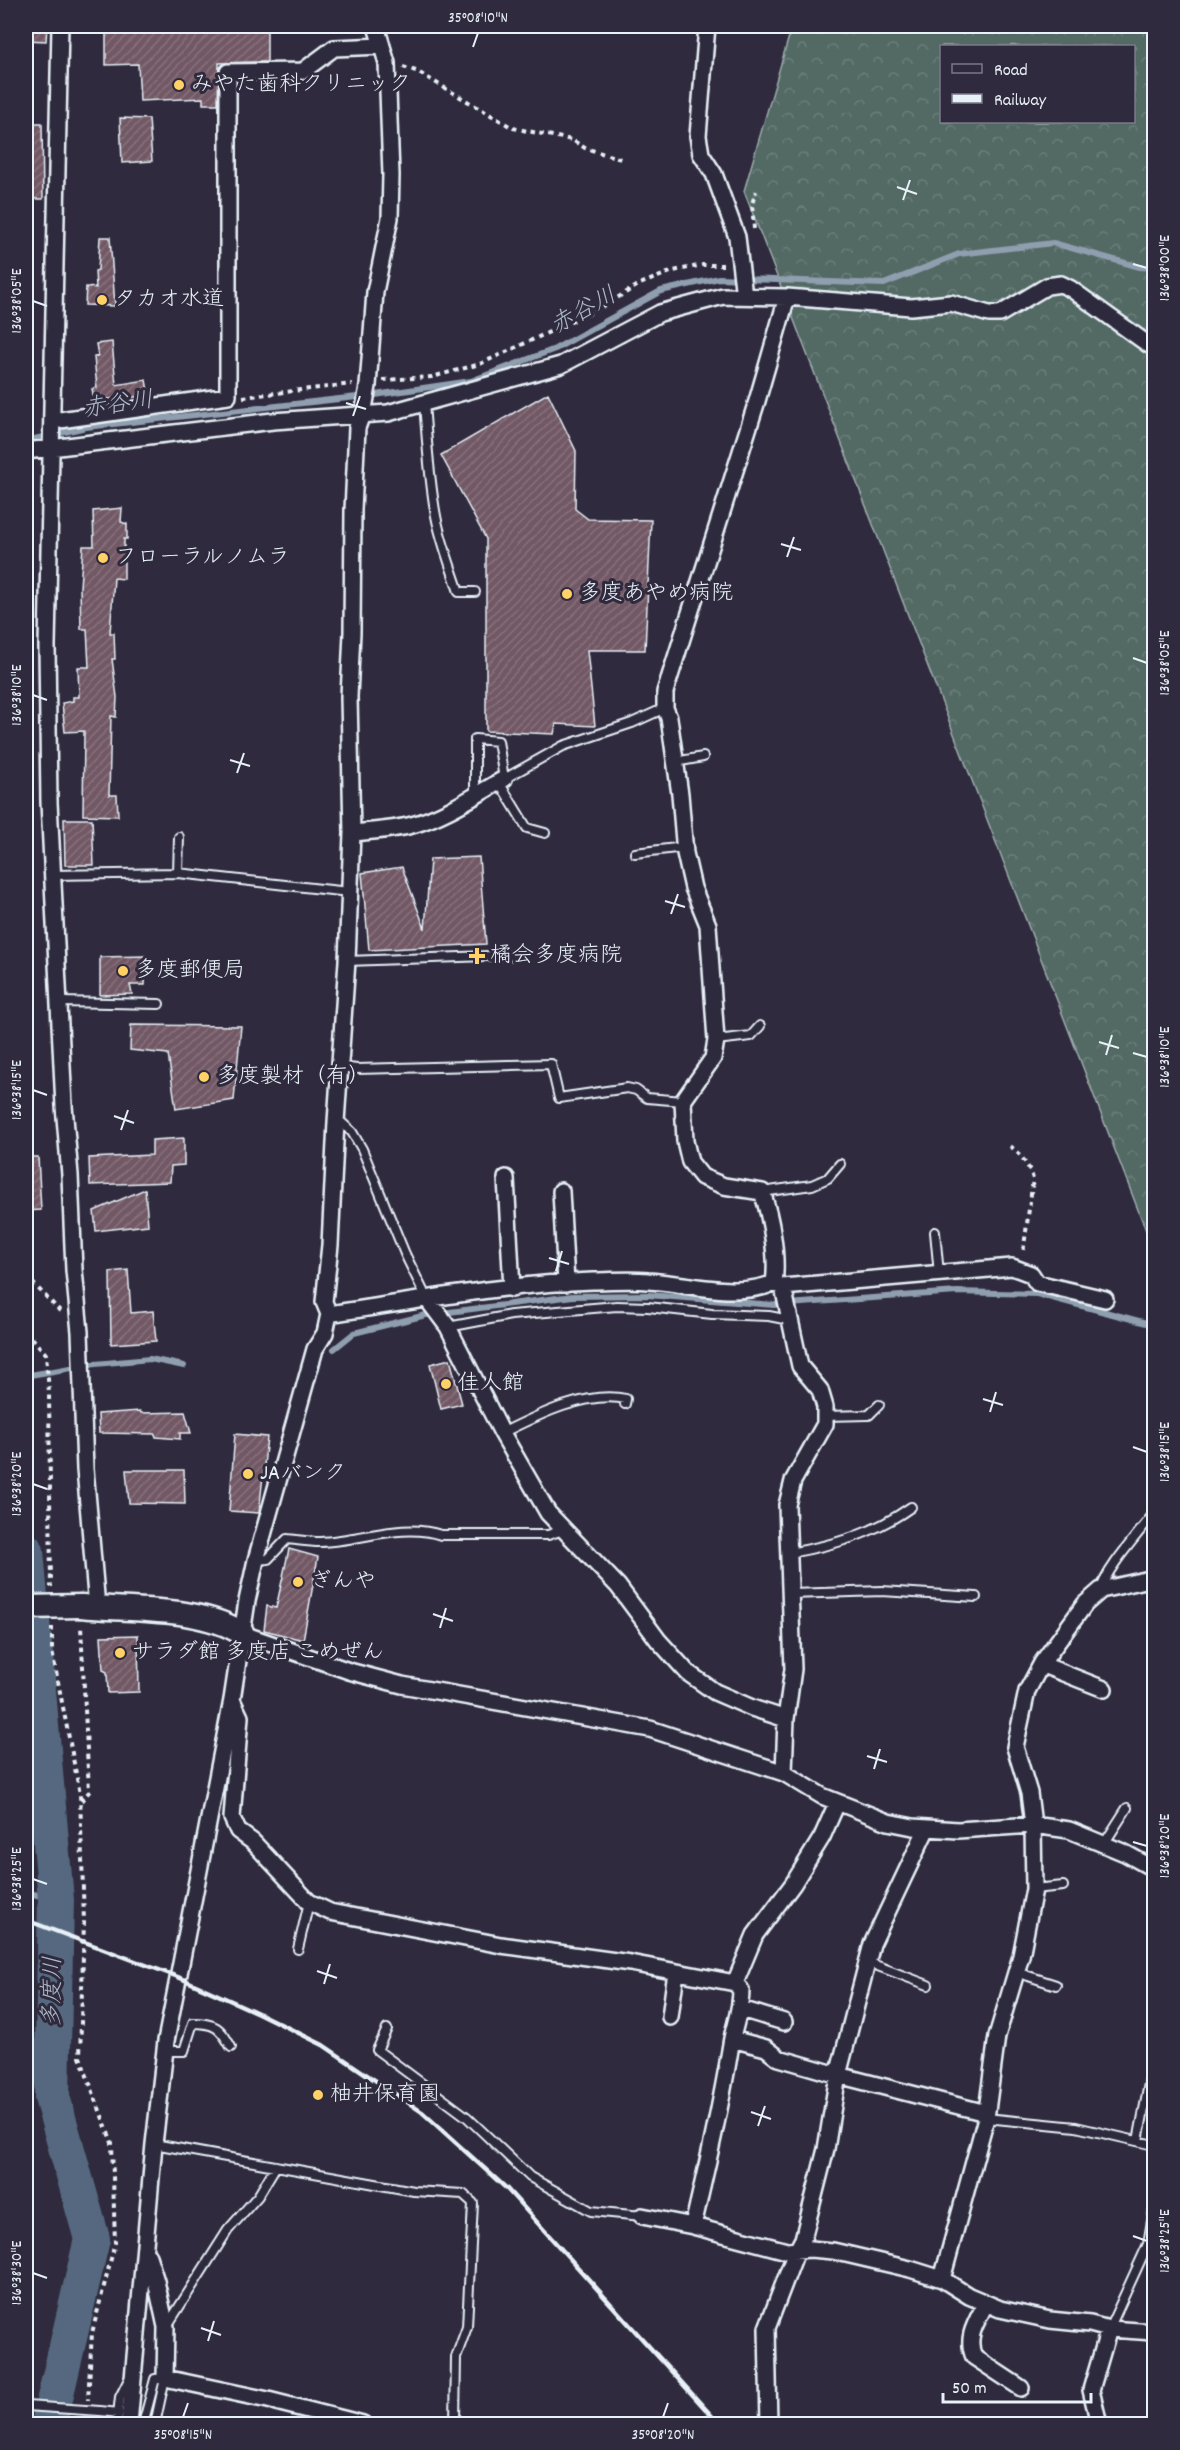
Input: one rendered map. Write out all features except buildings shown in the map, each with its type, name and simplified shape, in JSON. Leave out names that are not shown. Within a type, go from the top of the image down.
[{"type":"street","points":[[60,26],[47,646],[52,875],[74,1270],[80,1332],[89,1607]]},
{"type":"street","points":[[124,2419],[135,2366],[154,2144],[165,2051],[232,1700],[256,1560],[315,1349],[325,1333],[329,1314],[324,1302],[330,1245],[347,961],[352,833],[349,697],[357,428],[363,412],[368,384],[375,291],[390,218],[392,175],[387,63],[376,26]]},
{"type":"street","points":[[707,26],[698,136],[701,154],[714,174],[737,237],[744,296]]},
{"type":"street","points":[[53,421],[228,396],[228,72],[303,71],[334,48],[382,46]]},
{"type":"street","points":[[26,451],[273,421],[363,412],[388,413],[561,365],[660,313],[723,296],[787,297],[911,307],[951,303],[989,314],[999,314],[1047,286],[1061,284],[1149,345],[1155,346]]},
{"type":"street","points":[[784,1773],[786,1719],[793,1669],[787,1505],[793,1481],[825,1424],[825,1407],[820,1390],[800,1366],[779,1285],[768,1208],[762,1192],[724,1186],[702,1177],[690,1162],[685,1141],[683,1101],[713,1058],[716,1040],[708,926],[693,888],[684,848],[675,762],[669,718],[665,708],[665,692],[757,401],[787,297]]},
{"type":"street","points":[[352,833],[409,826],[424,821],[501,781]]},
{"type":"street","points":[[506,1178],[512,1288]]},
{"type":"street","points":[[561,1191],[566,1283]]},
{"type":"street","points":[[329,1314],[427,1299],[566,1283],[647,1280],[712,1289],[761,1289],[779,1285],[1012,1267],[1030,1274],[1037,1283],[1105,1299]]},
{"type":"street","points":[[427,1299],[448,1328],[502,1433],[548,1513],[618,1586],[658,1640],[688,1673],[715,1692],[752,1708],[786,1719]]},
{"type":"street","points":[[942,2279],[986,2116],[997,2036],[1016,1972],[1034,1889],[1033,1825],[1029,1793],[1015,1747],[1027,1691],[1042,1663],[1085,1604],[1101,1590],[1155,1578]]},
{"type":"street","points":[[26,1607],[89,1607],[179,1614],[229,1624],[243,1634],[349,1671],[402,1685],[650,1729],[784,1773],[837,1803],[888,1822],[958,1830],[1033,1825],[1069,1830],[1155,1869]]},
{"type":"street","points":[[1042,1663],[1104,1689]]},
{"type":"street","points":[[232,1700],[240,1717],[232,1818],[238,1831],[253,1842],[309,1902],[330,1912],[367,1921],[501,1945],[630,1963],[735,1983],[741,1990],[741,2009],[732,2039],[719,2113],[693,2226]]},
{"type":"street","points":[[735,1983],[755,1935],[793,1884],[816,1846],[837,1803]]},
{"type":"street","points":[[769,2424],[768,2328],[803,2239],[838,2075],[872,1944],[927,1828]]},
{"type":"street","points":[[670,2017],[676,1972]]},
{"type":"street","points":[[741,2009],[784,2022]]},
{"type":"street","points":[[732,2039],[766,2048],[779,2058],[986,2116]]},
{"type":"street","points":[[642,2216],[693,2226],[796,2252],[810,2249],[833,2251],[942,2279],[969,2296],[1000,2309],[1109,2329],[1155,2332]]},
{"type":"street","points":[[146,2250],[156,2281],[166,2327],[165,2378],[268,2400],[363,2424]]},
{"type":"street","points":[[986,2303],[974,2326],[970,2340],[971,2350],[974,2357],[1022,2388]]},
{"type":"street","points":[[1099,2424],[1091,2390],[1109,2329]]},
{"type":"lane","points":[[424,404],[429,469],[436,517],[444,548],[459,592],[475,592]]},
{"type":"lane","points":[[501,781],[563,746],[632,723],[665,708]]},
{"type":"lane","points":[[476,796],[475,739],[498,741],[501,781],[527,828],[545,833]]},
{"type":"lane","points":[[675,762],[703,757]]},
{"type":"lane","points":[[178,873],[179,837]]},
{"type":"lane","points":[[635,853],[684,848]]},
{"type":"lane","points":[[52,875],[178,873],[349,892]]},
{"type":"lane","points":[[347,961],[520,955]]},
{"type":"lane","points":[[60,1002],[159,1004]]},
{"type":"lane","points":[[716,1040],[751,1036],[760,1026]]},
{"type":"lane","points":[[340,1067],[357,1069],[551,1065],[559,1098],[627,1088],[636,1090],[647,1098],[683,1101]]},
{"type":"lane","points":[[336,1122],[342,1123],[352,1132],[362,1149],[405,1254],[427,1299]]},
{"type":"lane","points":[[762,1192],[812,1185],[828,1178],[840,1164]]},
{"type":"lane","points":[[934,1232],[939,1274]]},
{"type":"lane","points":[[448,1328],[511,1315],[617,1306],[769,1316],[789,1320]]},
{"type":"lane","points":[[502,1433],[549,1410],[610,1395],[626,1399],[625,1404]]},
{"type":"lane","points":[[825,1416],[869,1414],[879,1405]]},
{"type":"lane","points":[[789,1553],[833,1545],[888,1523],[911,1507]]},
{"type":"lane","points":[[1101,1590],[1102,1583],[1110,1571],[1155,1513]]},
{"type":"lane","points":[[256,1560],[268,1559],[287,1539],[321,1542],[409,1531],[429,1531],[441,1535],[548,1535],[563,1530]]},
{"type":"lane","points":[[791,1594],[882,1591],[976,1597]]},
{"type":"lane","points":[[1104,1844],[1127,1808]]},
{"type":"lane","points":[[1034,1889],[1063,1887]]},
{"type":"lane","points":[[298,1949],[309,1902]]},
{"type":"lane","points":[[867,1962],[928,1985]]},
{"type":"lane","points":[[1016,1972],[1056,1985]]},
{"type":"lane","points":[[165,2051],[184,2051],[193,2023],[208,2023],[223,2032],[231,2047]]},
{"type":"lane","points":[[387,2029],[377,2050],[467,2117],[530,2177],[591,2211],[642,2216]]},
{"type":"lane","points":[[1138,2141],[1155,2057]]},
{"type":"lane","points":[[986,2116],[1076,2127],[1155,2145]]},
{"type":"lane","points":[[154,2144],[414,2192],[463,2194],[473,2203],[467,2327],[456,2357],[455,2424]]},
{"type":"lane","points":[[166,2327],[228,2230],[258,2196],[276,2166]]},
{"type":"lane","points":[[1109,2329],[1148,2244],[1155,2209]]},
{"type":"lane","points":[[143,2424],[155,2379],[165,2378],[155,2424]]},
{"type":"lane","points":[[26,2406],[100,2411],[124,2419]]},
{"type":"lane","points":[[117,2424],[124,2419]]},
{"type":"path","points":[[387,63],[416,70],[513,128],[572,140],[585,148],[624,160]]},
{"type":"path","points":[[228,396],[234,398],[432,377],[470,368],[597,310],[640,284],[673,271],[703,265],[741,264]]},
{"type":"path","points":[[1010,1146],[1015,1149],[1031,1172],[1033,1179],[1026,1240],[1022,1260],[1017,1269]]},
{"type":"path","points":[[26,1276],[80,1332]]},
{"type":"path","points":[[26,1331],[46,1354],[49,1392],[51,1592]]},
{"type":"path","points":[[80,1801],[89,1792],[89,1607]]},
{"type":"path","points":[[52,1616],[52,1651],[80,1801],[84,1922],[80,2056],[112,2143],[115,2243],[92,2333],[88,2402]]},
{"type":"green space","points":[[792,26],[1154,26],[1154,1251],[744,191]]},
{"type":"waterway","name":"赤谷川","points":[[26,441],[86,427],[375,395],[471,381],[555,349],[661,291],[719,278],[884,284],[959,254],[1053,243],[1140,267],[1154,268]]},
{"type":"waterway","points":[[334,1349],[354,1333],[426,1315],[573,1296],[648,1295],[774,1305],[957,1292],[1037,1294],[1154,1325]]},
{"type":"waterway","points":[[26,1452],[30,1375],[95,1364],[150,1359],[184,1366]]},
{"type":"waterway","name":"多度川","points":[[26,1551],[56,1900],[52,2097],[92,2239],[49,2424]]},
{"type":"waterway","points":[[26,1892],[56,1900]]},
{"type":"railway","points":[[26,1920],[178,1977],[258,2013],[323,2045],[422,2112],[507,2189],[719,2424]]},
{"type":"place","name":"みやた歯科クリニック","points":[[179,85]]},
{"type":"place","name":"タカオ水道","points":[[102,300]]},
{"type":"place","name":"フローラルノムラ","points":[[103,558]]},
{"type":"place","name":"多度あやめ病院","points":[[567,594]]},
{"type":"place","name":"橘会多度病院","points":[[477,956]]},
{"type":"place","name":"多度郵便局","points":[[123,971]]},
{"type":"place","name":"多度製材（有）","points":[[204,1077]]},
{"type":"place","name":"佳人館","points":[[446,1384]]},
{"type":"place","name":"JAバンク","points":[[248,1474]]},
{"type":"place","name":"ぎんや","points":[[298,1582]]},
{"type":"place","name":"サラダ館 多度店 こめぜん","points":[[120,1653]]},
{"type":"place","name":"柚井保育園","points":[[318,2095]]}]
